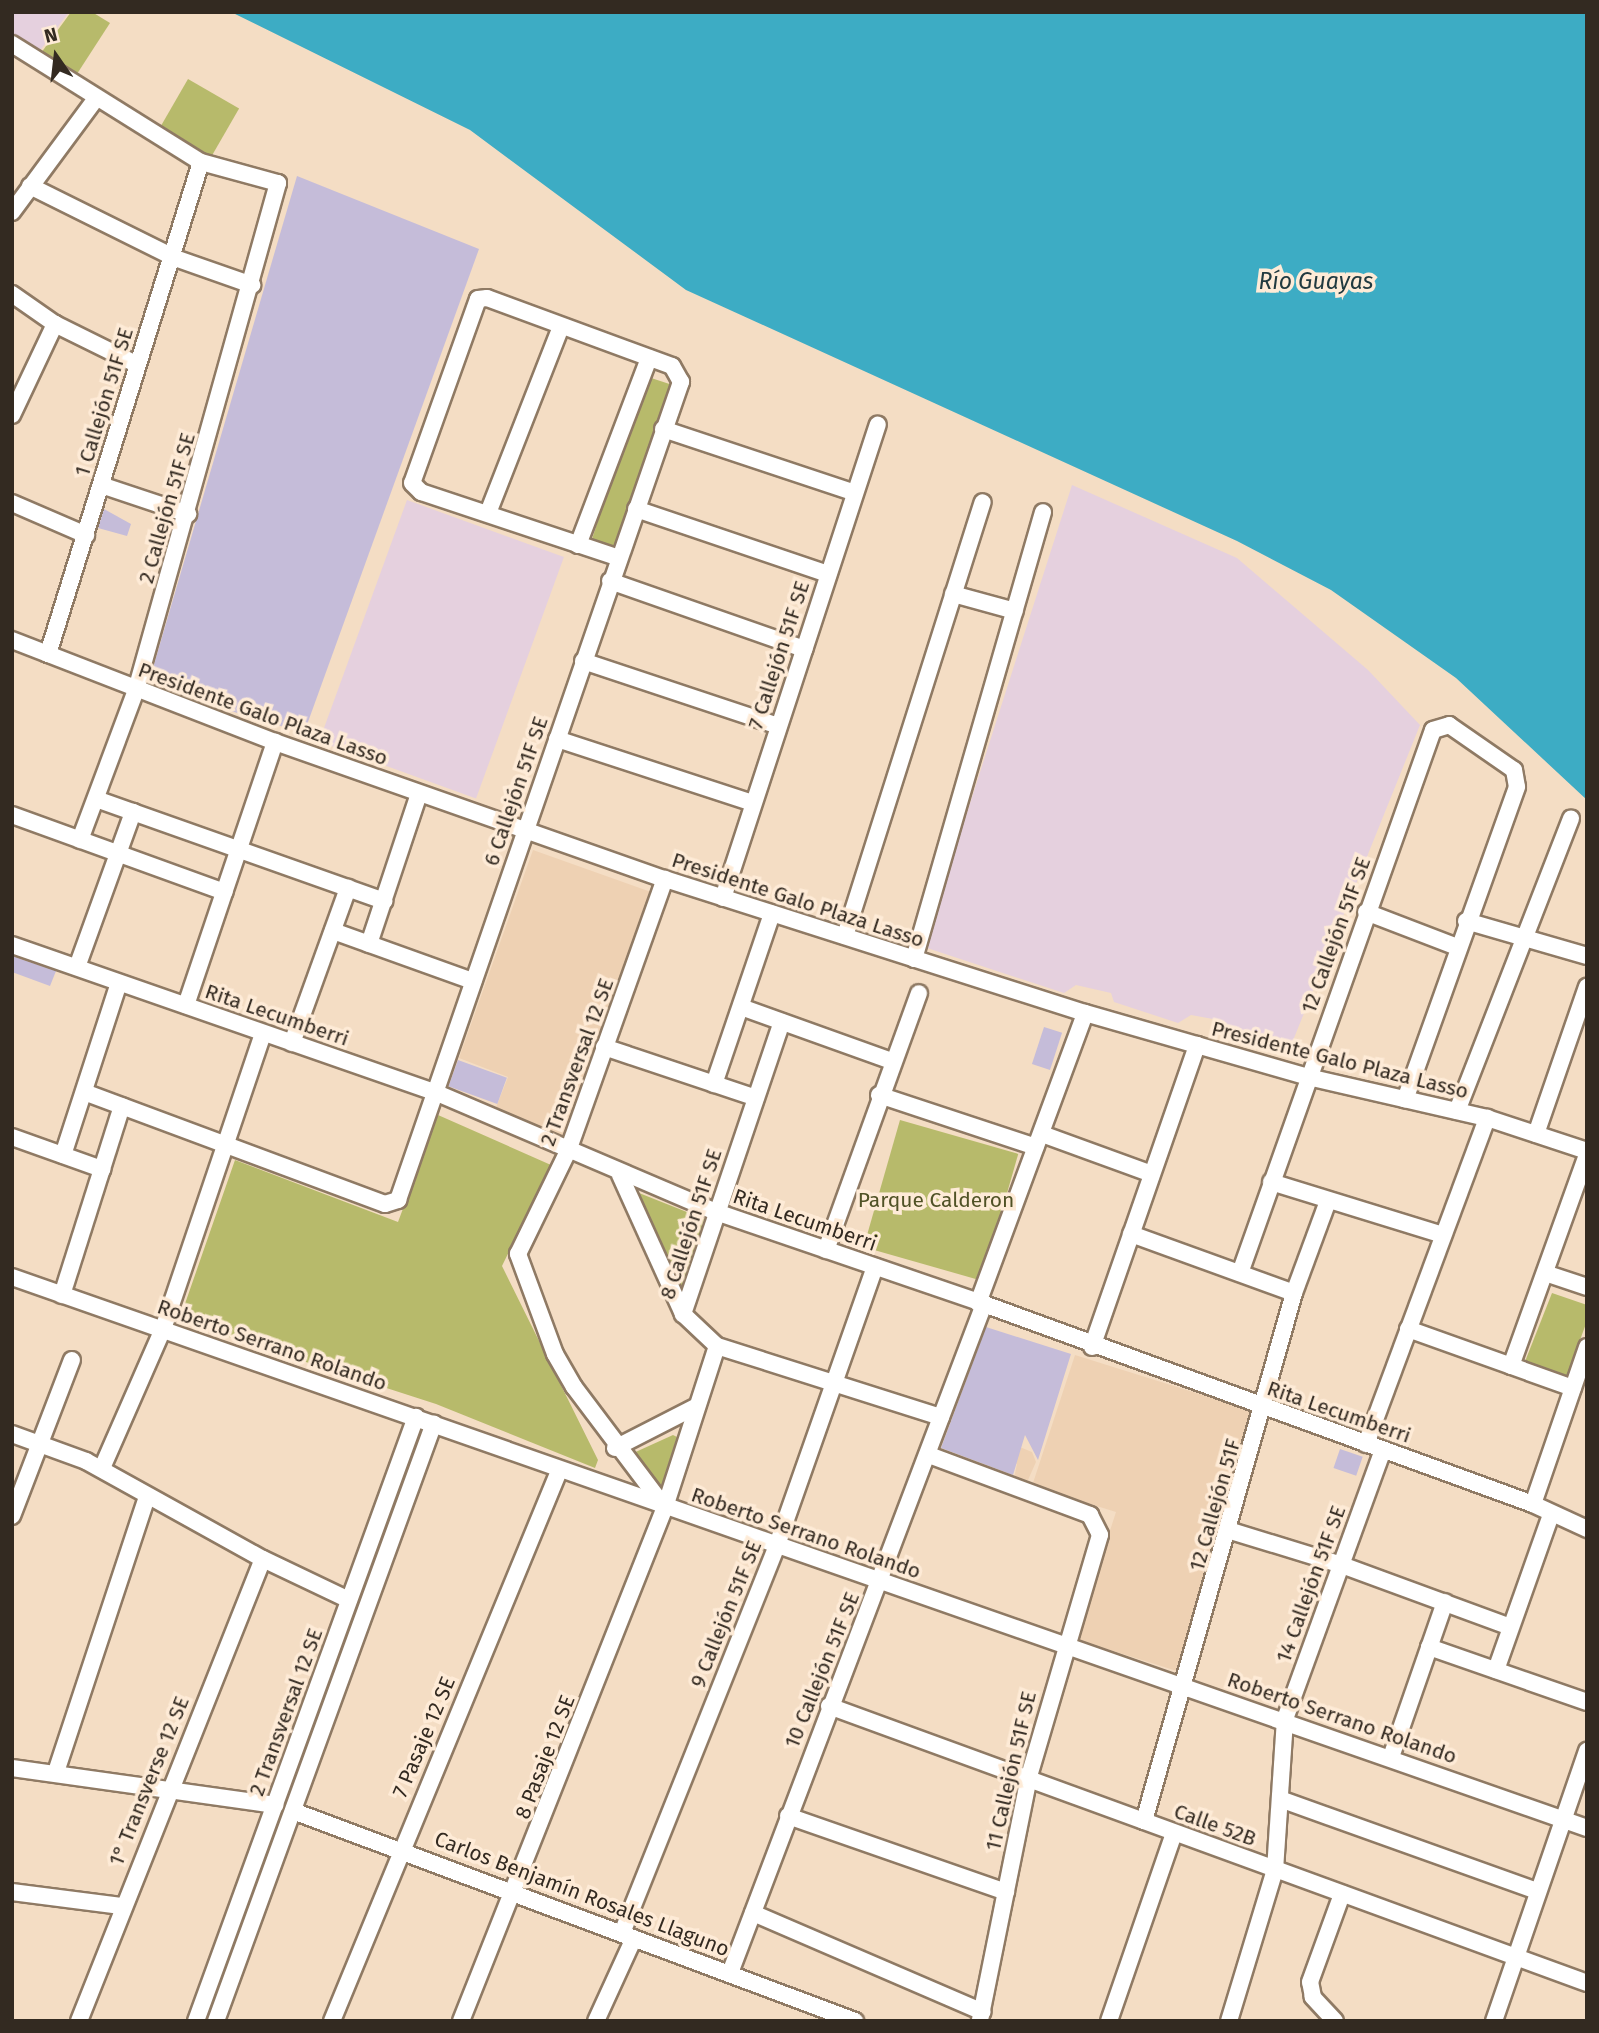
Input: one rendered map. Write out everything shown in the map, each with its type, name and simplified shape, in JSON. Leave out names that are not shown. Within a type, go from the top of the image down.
[{"type":"street","points":[[14,48],[95,100],[201,162]]},
{"type":"street","points":[[12,212],[95,100]]},
{"type":"street","name":"2 Callejón 51F SE","points":[[80,840],[136,690],[188,514],[278,183],[201,162]]},
{"type":"street","name":"1 Callejón 51F SE","points":[[48,654],[136,364],[175,258],[201,162]]},
{"type":"street","points":[[30,186],[175,258],[251,285]]},
{"type":"street","points":[[12,294],[55,324],[136,364]]},
{"type":"street","points":[[578,545],[649,358],[487,298],[478,299],[471,310],[410,479],[421,492],[488,513],[578,545],[619,558]]},
{"type":"street","points":[[12,415],[55,324]]},
{"type":"street","points":[[488,513],[561,327]]},
{"type":"street","name":"6 Callejón 51F SE","points":[[227,1142],[385,1204],[398,1200],[438,1093],[473,981],[681,382],[672,366],[649,358]]},
{"type":"street","name":"7 Callejón 51F SE","points":[[723,898],[878,425]]},
{"type":"street","points":[[663,429],[855,494]]},
{"type":"street","points":[[100,485],[188,514]]},
{"type":"street","points":[[845,936],[982,502]]},
{"type":"street","points":[[12,503],[86,535]]},
{"type":"street","points":[[636,509],[828,574]]},
{"type":"street","points":[[914,959],[1043,512]]},
{"type":"street","points":[[611,582],[804,649]]},
{"type":"street","points":[[953,594],[1014,611]]},
{"type":"street","name":"Presidente Galo Plaza Lasso","points":[[14,645],[48,654],[275,742],[524,832],[772,914],[1085,1013],[1308,1077],[1487,1118],[1587,1153]]},
{"type":"street","points":[[583,661],[778,726]]},
{"type":"street","name":"12 Callejón 51F SE","points":[[1240,1273],[1366,912],[1433,730],[1449,725],[1514,769],[1517,777],[1466,921]]},
{"type":"street","points":[[557,738],[753,803]]},
{"type":"street","points":[[186,1005],[275,742]]},
{"type":"street","points":[[369,944],[419,794]]},
{"type":"street","points":[[96,799],[384,901]]},
{"type":"street","points":[[77,967],[134,812]]},
{"type":"street","points":[[12,815],[225,892]]},
{"type":"street","points":[[1457,1111],[1571,818]]},
{"type":"street","name":"2 Transversal 12 SE","points":[[615,1448],[555,1354],[518,1254],[568,1151],[665,879]]},
{"type":"street","points":[[292,1043],[348,888]]},
{"type":"street","points":[[1366,912],[1457,947]]},
{"type":"street","points":[[715,1084],[772,914]]},
{"type":"street","points":[[1405,1100],[1466,921],[1587,956]]},
{"type":"street","points":[[332,931],[473,981]]},
{"type":"street","name":"Rita Lecumberri","points":[[12,945],[438,1093],[620,1175],[716,1212],[981,1304],[1091,1347],[1533,1504],[1551,1515],[1587,1529]]},
{"type":"street","points":[[63,1155],[119,983]]},
{"type":"street","points":[[1536,1134],[1587,987]]},
{"type":"street","points":[[826,1250],[879,1095],[919,993]]},
{"type":"street","points":[[741,1007],[892,1061]]},
{"type":"street","name":"10 Callejón 51F SE","points":[[730,1973],[829,1706],[929,1455],[1085,1013]]},
{"type":"street","name":"8 Callejón 51F SE","points":[[717,1346],[683,1314],[782,1022]]},
{"type":"street","points":[[102,1468],[163,1329],[263,1034]]},
{"type":"street","points":[[1091,1347],[1149,1173],[1197,1045]]},
{"type":"street","points":[[604,1047],[757,1098]]},
{"type":"street","points":[[84,1092],[227,1142]]},
{"type":"street","points":[[879,1095],[1149,1173]]},
{"type":"street","points":[[62,1295],[122,1105]]},
{"type":"street","points":[[1366,1444],[1487,1118]]},
{"type":"street","points":[[12,1137],[102,1169]]},
{"type":"street","points":[[1511,1366],[1587,1153]]},
{"type":"street","points":[[620,1175],[683,1314]]},
{"type":"street","points":[[1271,1182],[1443,1235]]},
{"type":"street","name":"12 Callejón 51F","points":[[1144,1821],[1231,1531],[1294,1293],[1328,1201]]},
{"type":"street","points":[[1130,1234],[1294,1293]]},
{"type":"street","name":"9 Callejón 51F SE","points":[[596,2021],[776,1545],[875,1267]]},
{"type":"street","points":[[1545,1273],[1587,1287]]},
{"type":"street","name":"Roberto Serrano Rolando","points":[[12,1277],[433,1423],[559,1471],[1285,1719],[1587,1828]]},
{"type":"street","points":[[1408,1329],[1573,1388]]},
{"type":"street","points":[[665,1507],[695,1407],[717,1346],[835,1380],[941,1417]]},
{"type":"street","points":[[1533,1504],[1587,1348]]},
{"type":"street","points":[[12,1516],[72,1360]]},
{"type":"street","points":[[665,1507],[615,1448],[695,1407]]},
{"type":"street","name":"2 Transversal 12 SE","points":[[196,2021],[416,1417]]},
{"type":"street","name":"2 Transversal 12 SE","points":[[216,2021],[433,1423]]},
{"type":"street","points":[[12,1434],[41,1441],[102,1468],[147,1497],[263,1559],[349,1600]]},
{"type":"street","name":"14 Callejón 51F SE","points":[[1228,2021],[1275,1870],[1285,1719],[1339,1564],[1383,1450]]},
{"type":"street","name":"11 Callejón 51F SE","points":[[929,1455],[1090,1515],[1100,1535],[1064,1644],[1028,1777],[982,2016]]},
{"type":"street","name":"7 Pasaje 12 SE","points":[[332,2021],[401,1847],[559,1471]]},
{"type":"street","points":[[56,1772],[147,1497]]},
{"type":"street","name":"8 Pasaje 12 SE","points":[[461,2021],[514,1894],[665,1507]]},
{"type":"street","points":[[1496,1670],[1551,1515]]},
{"type":"street","points":[[1231,1531],[1339,1564],[1510,1627]]},
{"type":"street","name":"1° Transverse 12 SE","points":[[79,2021],[121,1906],[263,1559]]},
{"type":"street","points":[[1391,1757],[1445,1602]]},
{"type":"street","points":[[1429,1647],[1587,1702]]},
{"type":"street","name":"Calle 52B","points":[[829,1706],[1587,1983]]},
{"type":"street","points":[[1494,2021],[1587,1751]]},
{"type":"street","points":[[12,1768],[170,1786],[275,1805]]},
{"type":"street","points":[[1280,1799],[1537,1891]]},
{"type":"street","name":"Carlos Benjamín Rosales Llaguno","points":[[293,1811],[401,1847],[514,1894],[855,2021]]},
{"type":"street","points":[[788,1816],[1006,1892]]},
{"type":"street","points":[[1108,2021],[1174,1833]]},
{"type":"street","points":[[12,1892],[121,1906]]},
{"type":"street","points":[[1335,2021],[1313,1997],[1310,1982],[1342,1894]]},
{"type":"street","points":[[753,1913],[982,2016]]},
{"type":"street","points":[[811,2021],[818,2005]]},
{"type":"shaded area","points":[[12,12],[69,12],[39,52],[12,34]]},
{"type":"shaded area","points":[[1072,485],[1237,558],[1368,670],[1420,725],[1292,1043],[1220,1030],[1213,1019],[1191,1015],[1178,1023],[1114,1002],[1111,993],[1076,985],[1064,993],[924,947]]},
{"type":"shaded area","points":[[407,500],[564,557],[476,799],[319,742]]},
{"type":"shaded area","points":[[533,850],[651,892],[562,1137],[495,1110],[508,1077],[459,1058]]},
{"type":"shaded area","points":[[1075,1355],[1260,1413],[1177,1671],[1075,1639],[1116,1512],[1032,1486]]},
{"type":"shaded area","points":[[995,1437],[1032,1452],[1036,1462],[1028,1480],[1014,1478],[1017,1464],[989,1452]]},
{"type":"green space","points":[[71,12],[92,12],[110,23],[75,77],[41,53]]},
{"type":"green space","points":[[188,79],[239,108],[210,159],[159,129]]},
{"type":"green space","points":[[645,376],[676,386],[623,552],[591,541]]},
{"type":"green space","points":[[438,1115],[551,1165],[502,1266],[598,1460],[595,1468],[436,1404],[179,1321],[235,1160],[398,1222]]},
{"type":"green space","name":"Parque Calderon","points":[[900,1120],[1018,1154],[982,1281],[864,1247]]},
{"type":"green space","points":[[634,1191],[707,1220],[679,1294]]},
{"type":"green space","points":[[1552,1293],[1587,1305],[1587,1321],[1566,1378],[1524,1364]]},
{"type":"green space","points":[[673,1435],[677,1437],[660,1490],[629,1455]]},
{"type":"water","name":"Río Guayas","points":[[231,12],[1587,12],[1587,800],[1456,678],[1331,590],[1237,541],[686,290],[470,130]]},
{"type":"building","points":[[297,176],[479,249],[304,733],[211,705],[150,678]]},
{"type":"building","points":[[104,509],[131,524],[127,536],[98,528]]},
{"type":"building","points":[[12,956],[56,971],[50,986],[12,972]]},
{"type":"building","points":[[1044,1027],[1062,1033],[1050,1070],[1032,1064]]},
{"type":"building","points":[[458,1060],[507,1078],[497,1104],[448,1086]]},
{"type":"building","points":[[986,1327],[1071,1354],[1038,1460],[1025,1435],[1013,1475],[941,1448]]},
{"type":"building","points":[[1340,1449],[1363,1457],[1356,1476],[1333,1468]]}]
